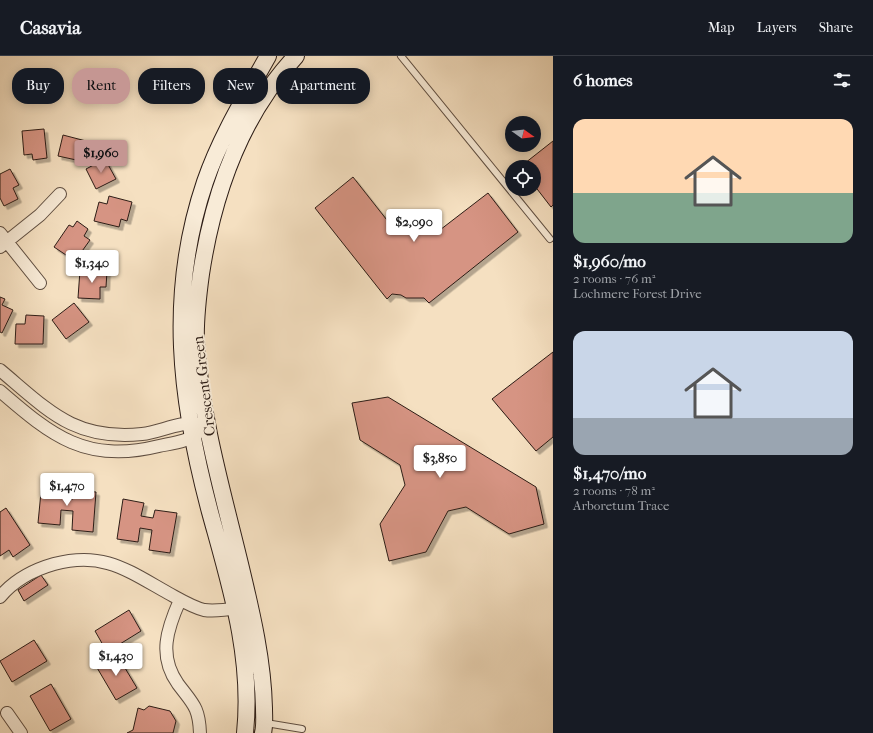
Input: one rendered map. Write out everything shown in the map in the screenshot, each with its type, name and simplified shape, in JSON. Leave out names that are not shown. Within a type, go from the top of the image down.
[{"type":"street","name":"Crescent Green","points":[[264,728],[264,687],[243,607],[192,439],[185,394],[181,321],[191,231],[206,181],[222,141],[268,56]]},
{"type":"street","name":"Crescent Green","points":[[245,733],[248,706],[243,607],[207,425],[196,340],[198,295],[211,225],[234,150],[258,106],[296,56]]},
{"type":"street","points":[[40,283],[19,255],[2,240],[40,215],[60,194]]},
{"type":"street","points":[[0,370],[57,416],[88,431],[106,435],[126,435],[147,433],[189,423],[207,425]]},
{"type":"street","points":[[0,391],[47,430],[64,440],[106,452],[127,452],[192,439],[207,425]]},
{"type":"street","points":[[0,597],[9,586],[26,574],[59,563],[86,559],[110,563],[124,568],[180,600],[202,609],[243,607]]},
{"type":"street","points":[[180,600],[167,634],[167,657],[178,683],[198,711],[200,733]]},
{"type":"street","points":[[7,714],[21,733]]},
{"type":"lane","points":[[401,56],[550,239]]},
{"type":"lane","points":[[264,728],[302,729]]},
{"type":"building","points":[[44,129],[47,158],[33,160],[32,154],[24,155],[22,131]]},
{"type":"building","points":[[63,135],[86,141],[81,161],[58,156]]},
{"type":"building","points":[[553,141],[553,205],[551,207],[541,194],[541,160],[529,160],[541,152]]},
{"type":"building","points":[[105,159],[116,179],[96,189],[86,169]]},
{"type":"building","points":[[10,169],[19,185],[13,188],[18,199],[4,206],[0,198],[0,174]]},
{"type":"building","points":[[353,177],[394,229],[399,225],[410,222],[429,227],[436,233],[488,193],[518,232],[429,303],[424,298],[406,298],[401,295],[392,294],[387,299],[315,208]]},
{"type":"building","points":[[109,196],[132,202],[127,221],[121,219],[119,227],[94,221],[99,202],[107,204]]},
{"type":"building","points":[[77,221],[88,229],[84,236],[90,240],[75,261],[54,247],[69,225],[73,227]]},
{"type":"building","points":[[80,270],[107,271],[106,287],[100,287],[100,299],[78,298]]},
{"type":"building","points":[[0,297],[5,299],[2,305],[13,310],[2,333],[0,332]]},
{"type":"building","points":[[74,303],[89,322],[66,339],[52,320]]},
{"type":"building","points":[[26,315],[44,316],[43,344],[15,344],[16,324],[25,324]]},
{"type":"building","points":[[553,352],[553,437],[536,451],[492,399]]},
{"type":"building","points":[[388,397],[536,487],[544,524],[509,534],[466,507],[448,511],[426,552],[389,561],[380,524],[405,485],[400,465],[360,440],[352,403]]},
{"type":"building","points":[[42,482],[62,484],[61,498],[73,499],[74,490],[96,492],[93,532],[72,530],[73,511],[61,510],[60,525],[38,523]]},
{"type":"building","points":[[123,499],[144,503],[141,516],[153,518],[155,510],[177,513],[170,553],[149,550],[152,530],[140,528],[138,542],[117,539]]},
{"type":"building","points":[[6,508],[30,545],[13,557],[9,550],[0,556],[0,512]]},
{"type":"building","points":[[41,575],[48,585],[24,601],[18,590]]},
{"type":"building","points":[[129,610],[141,631],[107,652],[95,631]]},
{"type":"building","points":[[34,640],[47,661],[12,682],[0,661]]},
{"type":"building","points":[[116,653],[137,688],[116,700],[96,666]]},
{"type":"building","points":[[51,684],[71,719],[50,731],[30,696]]},
{"type":"building","points":[[149,706],[170,711],[176,721],[173,733],[127,733],[133,730],[138,708],[144,710]]}]
